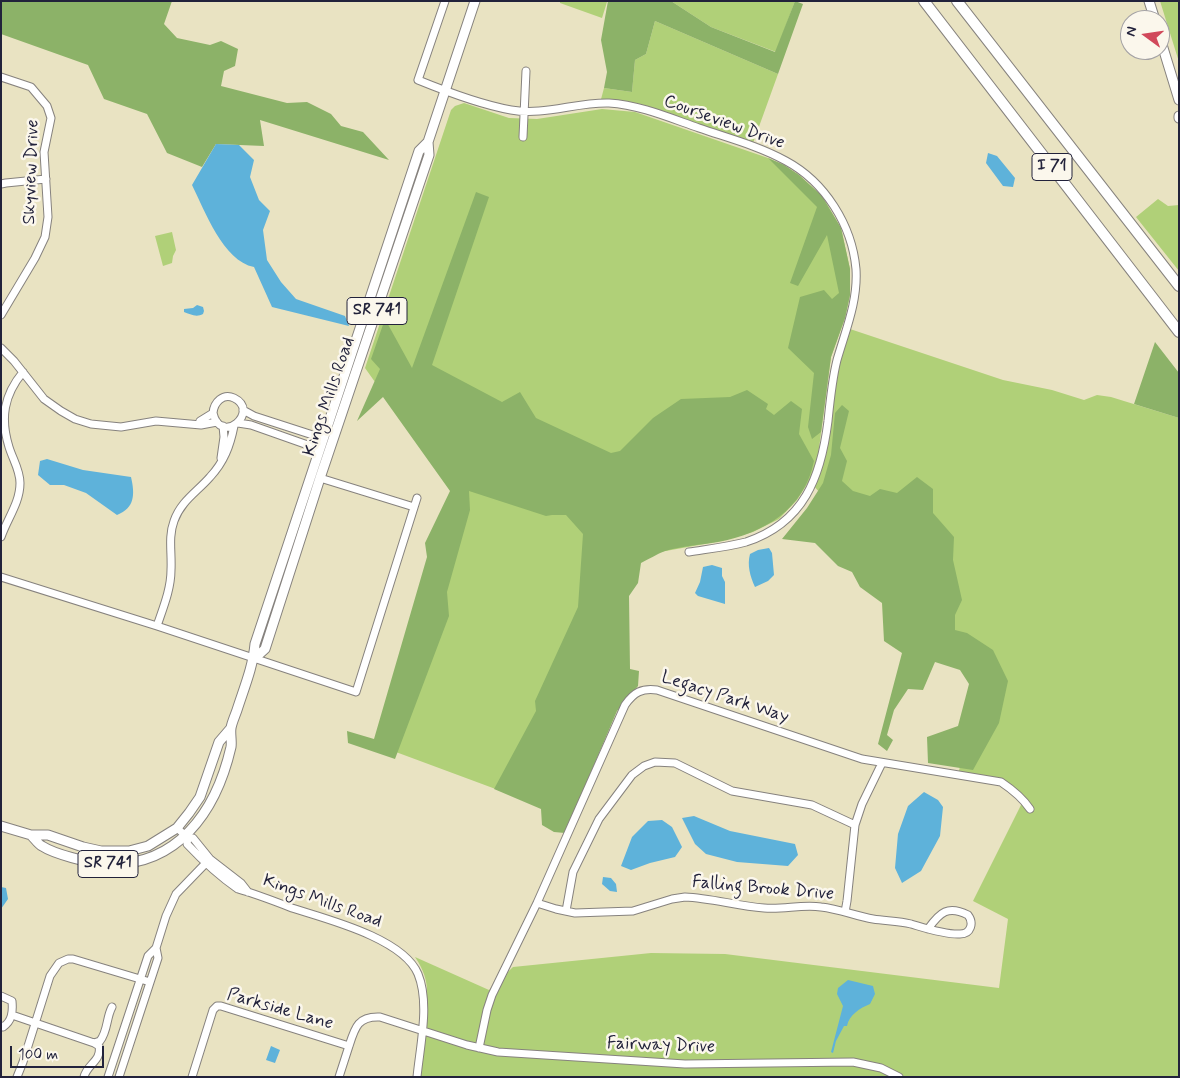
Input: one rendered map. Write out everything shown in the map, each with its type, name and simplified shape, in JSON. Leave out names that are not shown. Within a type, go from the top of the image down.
[{"type":"highway","name":"I 71","points":[[924,1],[1179,332]]},
{"type":"highway","name":"I 71","points":[[957,1],[1179,286]]},
{"type":"main road","name":"Kings Mills Road","points":[[254,659],[265,649],[320,478],[429,155],[428,142],[475,1]]},
{"type":"main road","points":[[1167,60],[1179,100]]},
{"type":"main road","name":"Kings Mills Road","points":[[187,837],[210,806],[217,789],[231,746],[231,728],[254,659],[255,644],[322,438],[419,151],[428,142]]},
{"type":"main road","name":"Kings Mills Road","points":[[177,828],[200,797],[219,742],[231,728]]},
{"type":"main road","name":"SR 741","points":[[1,826],[31,835],[48,836],[101,851],[118,852],[148,846],[177,828]]},
{"type":"main road","name":"SR 741","points":[[31,835],[42,846],[80,861],[109,864],[143,860],[170,848],[187,837]]},
{"type":"street","name":"Courseview Drive","points":[[444,1],[418,80],[499,107],[524,112],[540,112],[600,104],[623,105],[660,115],[762,150],[788,162],[811,178],[835,207],[846,228],[852,246],[855,265],[854,303],[837,361],[832,384],[824,449],[813,485],[795,510],[771,530],[746,542],[689,552]]},
{"type":"street","points":[[523,137],[526,71]]},
{"type":"street","name":"Skyview Drive","points":[[1,77],[31,87],[47,106],[51,118],[44,152],[48,217],[45,237],[35,258],[1,315]]},
{"type":"street","points":[[1,184],[6,182],[46,180]]},
{"type":"street","points":[[1,348],[44,399],[75,419],[91,424],[121,427],[156,421],[201,425],[251,425],[319,449]]},
{"type":"street","points":[[1,537],[18,499],[20,486],[19,470],[5,433],[4,414],[11,388],[23,372]]},
{"type":"street","points":[[218,466],[224,447],[220,424],[213,413],[215,404],[222,398],[226,397],[238,401],[243,410],[254,416],[322,438]]},
{"type":"street","points":[[157,626],[172,570],[171,535],[173,522],[188,496],[210,477],[225,458],[236,424],[241,419],[243,410]]},
{"type":"street","points":[[194,424],[213,413]]},
{"type":"street","points":[[320,478],[414,507]]},
{"type":"street","points":[[1,577],[356,692],[417,498]]},
{"type":"street","name":"Legacy Park Way","points":[[479,1048],[492,995],[537,903],[625,705],[631,696],[639,691],[647,689],[657,690],[862,759],[1001,782],[1024,799],[1030,809]]},
{"type":"street","points":[[566,911],[573,872],[599,819],[632,775],[644,766],[655,762],[675,764],[732,791],[812,805],[854,825]]},
{"type":"street","points":[[845,912],[854,825],[882,763]]},
{"type":"street","name":"Kings Mills Road","points":[[177,828],[187,837],[192,838],[210,859],[241,883],[248,892]]},
{"type":"street","name":"Kings Mills Road","points":[[187,837],[187,844],[205,864],[238,890],[364,933],[394,948],[412,965],[418,975],[423,998],[422,1031],[417,1077]]},
{"type":"street","points":[[108,1077],[148,956],[156,948],[166,916],[176,894],[205,864]]},
{"type":"street","name":"Falling Brook Drive","points":[[537,903],[574,913],[633,912],[672,899],[685,897],[766,908],[800,905],[820,906],[874,919],[900,922],[928,929],[960,934],[967,932],[972,922],[968,915],[951,910],[943,912],[928,929]]},
{"type":"street","points":[[119,1077],[158,958],[156,948]]},
{"type":"street","points":[[16,1077],[36,1023],[50,976],[56,966],[63,960],[73,959],[90,963],[150,982]]},
{"type":"street","points":[[1,996],[12,1001],[12,1015],[8,1023],[3,1027],[1,1026]]},
{"type":"street","name":"Parkside Lane","points":[[192,1077],[213,1010],[217,1006],[349,1046]]},
{"type":"street","points":[[94,1043],[100,1041],[104,1035],[112,1007]]},
{"type":"street","points":[[12,1015],[99,1046],[100,1052],[84,1077]]},
{"type":"street","name":"Parkside Lane","points":[[339,1077],[357,1024],[370,1016],[380,1017],[422,1031]]},
{"type":"street","name":"Fairway Drive","points":[[422,1031],[498,1052],[656,1064],[853,1062],[881,1068],[899,1077]]},
{"type":"green space","points":[[1,1],[172,1],[164,24],[177,38],[210,45],[221,41],[238,49],[235,66],[224,71],[221,86],[287,103],[307,102],[331,114],[341,126],[363,132],[389,160],[260,120],[264,146],[216,144],[202,167],[167,153],[147,114],[104,99],[88,65],[1,34]]},
{"type":"green space","points":[[560,1],[607,2],[602,18],[560,3]]},
{"type":"green space","points":[[608,1],[671,1],[711,27],[775,52],[795,1],[803,4],[778,74],[655,21],[646,54],[635,60],[632,92],[604,88],[607,72],[601,40]]},
{"type":"green space","points":[[671,1],[795,1],[776,52],[711,27]]},
{"type":"green space","points":[[1160,1],[1179,1],[1179,62],[1170,33],[1170,10],[1163,10]]},
{"type":"green space","points":[[655,21],[778,74],[752,146],[660,115],[600,103],[604,88],[632,92],[635,60],[646,54]]},
{"type":"green space","points":[[464,103],[509,118],[537,119],[602,109],[635,112],[768,158],[784,165],[799,175],[822,196],[841,228],[850,269],[850,295],[845,318],[831,357],[818,456],[811,478],[797,500],[779,519],[753,532],[721,541],[627,558],[571,817],[377,745],[452,490],[365,368],[451,110],[455,106]]},
{"type":"green space","points":[[768,158],[784,165],[799,175],[822,196],[841,228],[850,269],[850,295],[845,318],[831,357],[821,432],[812,439],[808,427],[814,373],[788,348],[800,297],[824,290],[832,299],[839,293],[827,235],[798,286],[790,283],[817,207]]},
{"type":"green space","points":[[476,192],[489,197],[432,365],[502,402],[520,392],[536,418],[611,453],[620,451],[653,418],[681,399],[730,397],[747,390],[768,404],[766,409],[774,415],[791,401],[802,409],[799,434],[814,461],[809,478],[801,493],[791,506],[766,525],[735,538],[665,551],[641,563],[638,583],[629,596],[630,669],[639,671],[638,686],[617,711],[565,833],[554,832],[542,825],[541,809],[494,789],[536,711],[535,701],[578,607],[583,534],[566,515],[546,516],[469,491],[470,510],[447,592],[449,616],[395,759],[348,743],[347,731],[374,739],[427,557],[425,543],[450,491],[383,397],[357,421],[380,369],[371,359],[385,319],[412,368]]},
{"type":"green space","points":[[1158,199],[1168,206],[1179,205],[1179,271],[1136,217]]},
{"type":"green space","points":[[172,232],[176,250],[172,263],[163,266],[155,236]]},
{"type":"green space","points":[[847,328],[1003,380],[1052,390],[1084,400],[1097,395],[1111,397],[1179,418],[1179,1077],[417,1077],[419,1047],[426,1010],[427,992],[421,966],[415,957],[489,990],[513,967],[651,953],[725,954],[999,988],[1008,919],[973,901],[1024,799],[1001,782],[958,774],[984,681],[813,485],[818,472],[832,384]]},
{"type":"green space","points":[[1155,342],[1179,373],[1179,418],[1134,404]]},
{"type":"green space","points":[[842,405],[849,411],[840,448],[847,461],[842,481],[853,491],[870,496],[880,489],[897,493],[917,477],[933,489],[933,513],[954,537],[953,560],[962,600],[955,615],[955,630],[967,633],[993,650],[1008,681],[999,723],[973,770],[928,763],[927,737],[958,726],[969,684],[960,670],[935,662],[923,690],[908,689],[894,710],[887,735],[893,740],[887,751],[878,744],[902,653],[884,641],[882,603],[860,587],[852,572],[838,566],[815,543],[782,539],[807,508],[823,483],[831,455],[835,413]]},
{"type":"water","points":[[216,144],[239,145],[254,160],[250,177],[259,200],[270,211],[263,230],[267,260],[281,282],[296,299],[345,316],[349,326],[272,307],[254,267],[243,263],[224,245],[209,221],[192,185]]},
{"type":"water","points":[[988,153],[997,156],[1015,178],[1013,187],[1003,186],[986,163]]},
{"type":"water","points":[[197,305],[203,307],[203,314],[195,316],[184,312],[184,309],[193,308]]},
{"type":"water","points":[[47,459],[83,470],[131,477],[133,495],[130,504],[123,512],[117,515],[86,493],[64,485],[50,485],[38,475],[40,461]]},
{"type":"water","points":[[769,548],[772,553],[774,575],[768,581],[755,587],[750,570],[750,554]]},
{"type":"water","points":[[712,565],[722,568],[722,576],[725,582],[725,604],[698,596],[695,593],[700,582],[703,567]]},
{"type":"water","points":[[924,792],[938,800],[943,807],[940,836],[921,871],[902,883],[895,868],[898,834],[908,806]]},
{"type":"water","points":[[694,816],[730,831],[795,844],[798,855],[788,866],[737,862],[706,854],[695,844],[682,818]]},
{"type":"water","points":[[662,820],[672,827],[682,847],[675,857],[631,870],[621,866],[632,837],[648,821]]},
{"type":"water","points":[[603,877],[611,878],[616,884],[617,892],[610,891],[602,884]]},
{"type":"water","points":[[1,887],[6,888],[8,899],[1,909]]},
{"type":"water","points":[[848,980],[873,986],[875,994],[870,1004],[856,1012],[850,1018],[847,1026],[844,1026],[836,1041],[833,1053],[831,1052],[843,1006],[837,994],[838,988]]},
{"type":"water","points":[[271,1046],[280,1050],[275,1063],[266,1060]]}]
